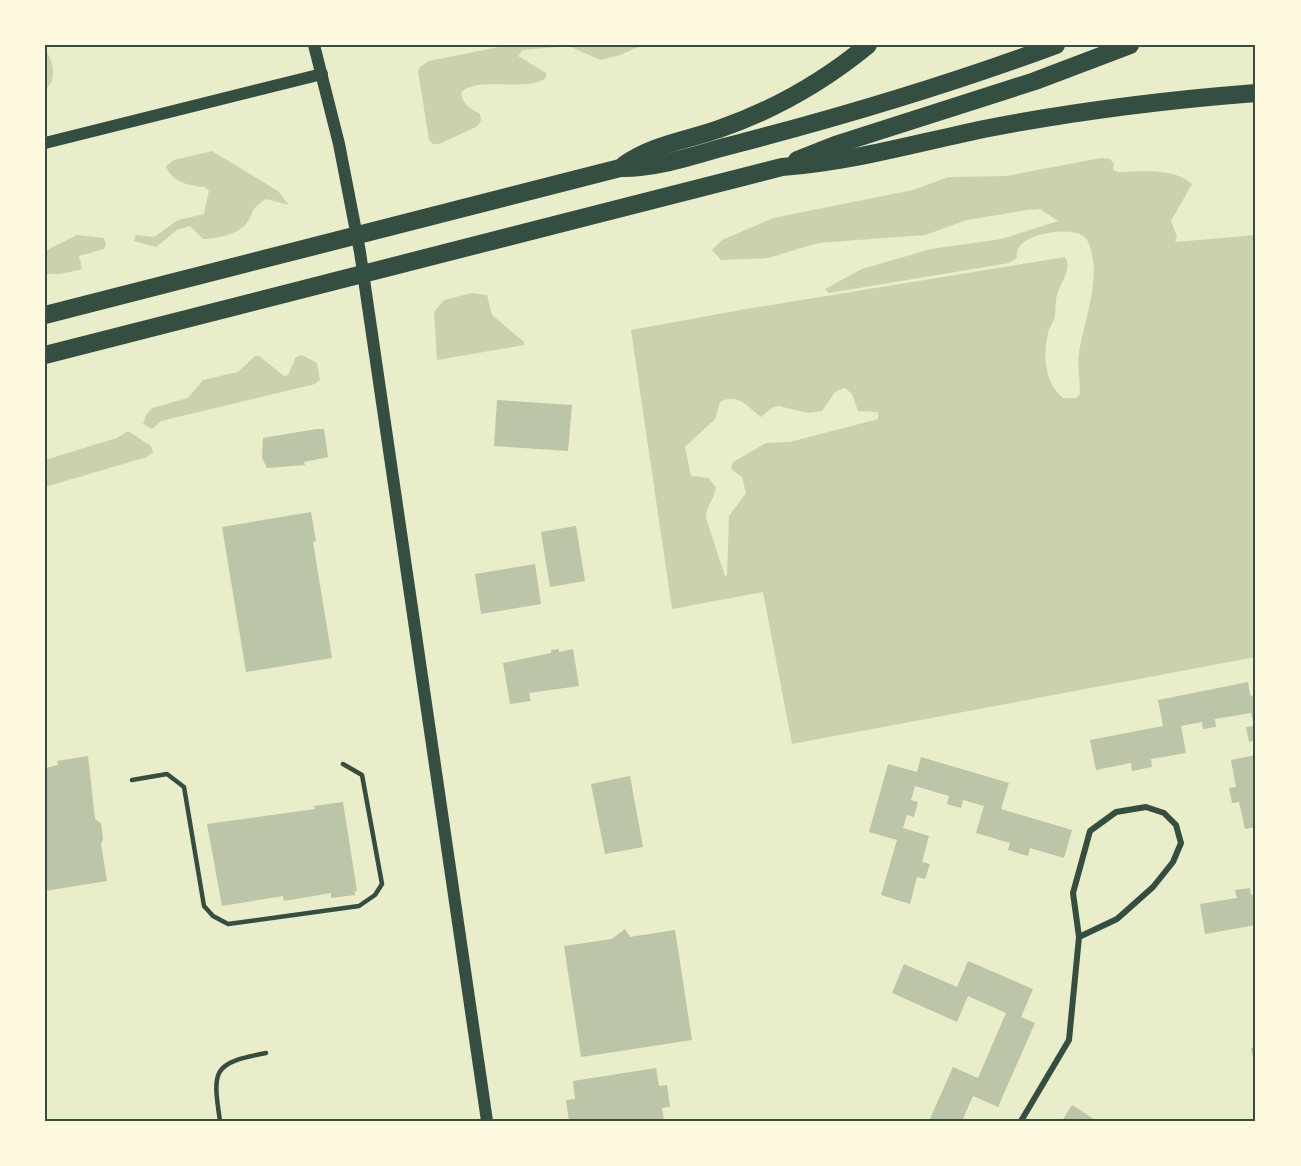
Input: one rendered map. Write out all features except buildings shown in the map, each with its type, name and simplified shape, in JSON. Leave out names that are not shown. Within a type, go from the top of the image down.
[{"type":"highway","points":[[620,168],[648,152],[731,125],[784,102],[832,72],[868,45]]},
{"type":"highway","points":[[45,315],[288,251],[620,168],[652,165],[759,138],[939,85],[1056,45]]},
{"type":"highway","points":[[782,167],[835,145],[1035,81],[1130,45]]},
{"type":"highway","points":[[45,355],[782,167],[839,160],[989,128],[1073,114],[1256,93]]},
{"type":"main road","points":[[314,45],[360,252],[487,1121]]},
{"type":"main road","points":[[45,143],[322,74]]},
{"type":"street","points":[[1021,1121],[1069,1040],[1079,937],[1073,893],[1090,831],[1116,812],[1146,807],[1164,813],[1176,825],[1181,843],[1173,862],[1153,887],[1117,919],[1079,937]]},
{"type":"lane","points":[[132,780],[167,774],[184,787],[204,906],[213,916],[228,924],[359,906],[375,896],[382,884],[362,776],[343,764]]},
{"type":"lane","points":[[220,1121],[216,1096],[219,1071],[234,1059],[266,1053]]},
{"type":"green space","points":[[509,45],[643,45],[620,55],[600,60],[569,46],[523,50],[518,56],[546,73],[546,78],[526,84],[489,84],[468,88],[461,93],[463,100],[467,106],[480,114],[481,121],[476,127],[439,144],[433,144],[429,140],[418,71],[420,67],[429,61]]},
{"type":"green space","points":[[45,49],[50,59],[53,75],[52,81],[45,90]]},
{"type":"green space","points":[[212,151],[278,191],[289,205],[266,199],[253,210],[248,221],[241,228],[219,237],[203,239],[190,226],[177,230],[156,247],[134,241],[136,235],[154,237],[178,220],[204,214],[209,191],[205,187],[187,184],[177,179],[172,176],[166,166],[174,160]]},
{"type":"green space","points":[[1101,158],[1110,159],[1114,164],[1113,170],[1118,172],[1166,173],[1176,175],[1192,184],[1171,221],[1177,237],[1175,242],[1256,235],[1256,657],[792,744],[763,592],[672,609],[631,330],[1065,257],[1067,270],[1057,295],[1055,316],[1048,333],[1046,368],[1052,384],[1063,398],[1076,398],[1080,394],[1079,353],[1091,296],[1094,267],[1087,240],[1081,235],[1059,232],[1034,237],[1024,242],[1018,249],[1017,258],[1009,263],[829,293],[825,289],[862,269],[931,249],[1002,239],[1058,221],[1040,209],[967,220],[925,235],[818,243],[768,258],[721,260],[712,250],[722,240],[773,218],[913,190],[949,177],[1006,176]],"holes":[[[845,388],[852,394],[858,411],[878,412],[878,419],[790,442],[766,443],[733,462],[731,469],[742,477],[746,493],[729,516],[727,575],[725,576],[706,518],[716,488],[709,478],[691,476],[685,447],[715,419],[720,402],[726,399],[742,402],[761,417],[773,407],[779,406],[807,413],[822,411],[835,392]]]},
{"type":"green space","points":[[77,235],[104,238],[106,244],[104,249],[79,256],[82,268],[79,270],[45,274],[45,251]]},
{"type":"green space","points":[[472,293],[487,295],[492,315],[524,342],[524,345],[437,360],[434,312],[444,300]]},
{"type":"green space","points":[[302,355],[317,363],[320,380],[315,384],[161,421],[152,429],[143,424],[152,408],[188,398],[203,380],[238,372],[255,356],[259,356],[284,376],[288,375],[296,357]]},
{"type":"green space","points":[[128,431],[151,446],[153,452],[147,457],[45,487],[45,457],[48,459],[117,438]]}]
